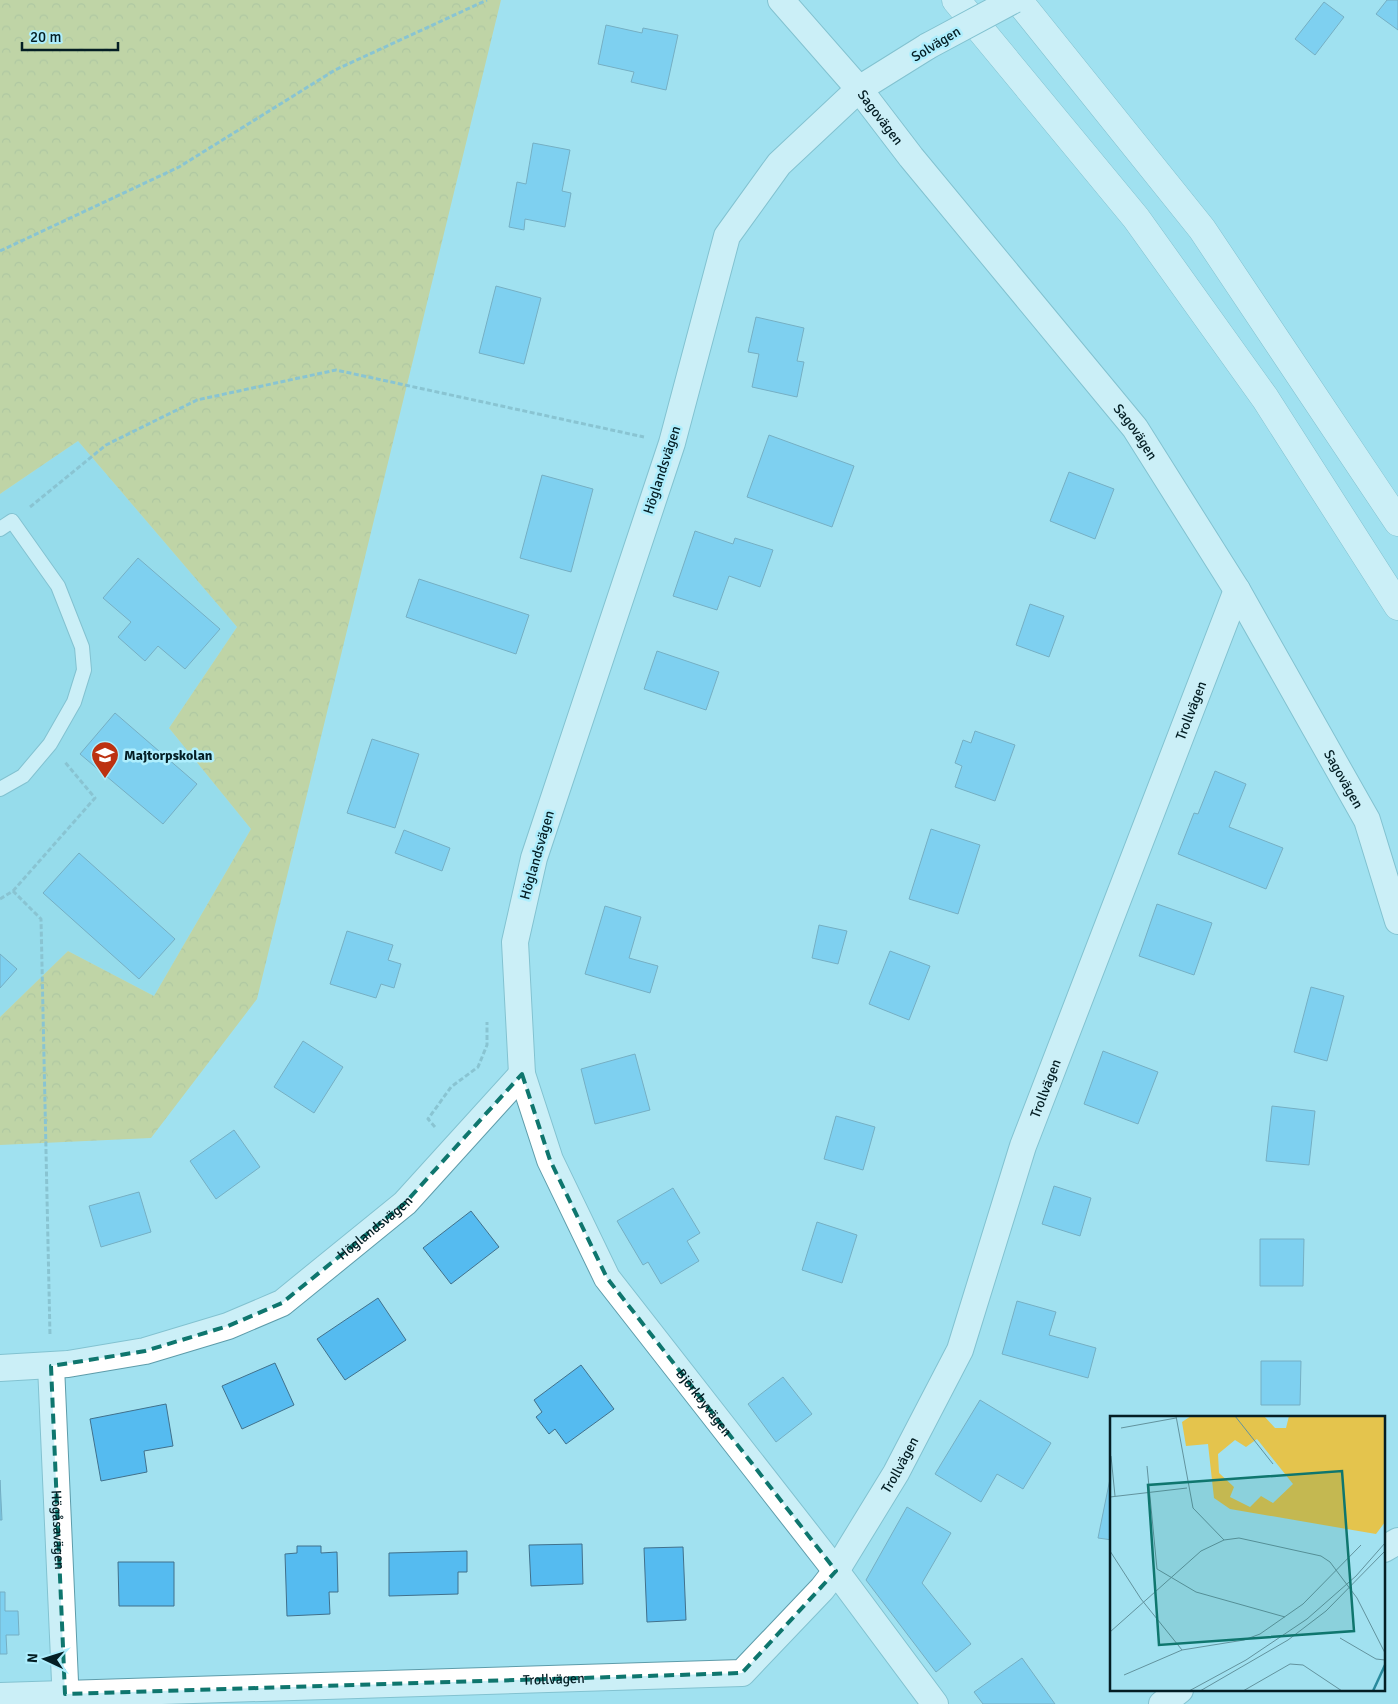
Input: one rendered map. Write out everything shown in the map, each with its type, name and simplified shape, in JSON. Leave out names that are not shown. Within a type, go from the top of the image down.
[{"type":"highway","points":[[956,0],[1136,218],[1265,398],[1398,606]]},
{"type":"highway","points":[[1018,0],[1202,229],[1398,522]]},
{"type":"street","name":"Sagovägen","points":[[781,0],[859,89],[911,157],[1136,428],[1237,590],[1367,820],[1398,921]]},
{"type":"street","name":"Solvägen","points":[[859,89],[928,46],[1014,0]]},
{"type":"street","name":"Höglandsvägen","points":[[0,1368],[51,1366],[145,1351],[228,1326],[282,1303],[404,1203],[522,1074],[515,942],[534,858],[672,443],[727,236],[779,164],[859,89]]},
{"type":"street","name":"Trollvägen","points":[[65,1699],[742,1672],[822,1589],[836,1571],[896,1473],[960,1350],[1023,1146],[1237,590]]},
{"type":"street","name":"Björkbyvägen","points":[[522,1074],[550,1160],[607,1278],[836,1571],[935,1704]]},
{"type":"street","name":"Högåsavägen","points":[[51,1366],[65,1699]]},
{"type":"street","points":[[1386,1548],[1398,1541]]},
{"type":"street","points":[[1162,1704],[1177,1692]]},
{"type":"street","points":[[0,1696],[65,1699]]},
{"type":"lane","points":[[0,529],[12,521],[58,586],[82,648],[84,670],[74,702],[50,744],[23,776],[0,789]]},
{"type":"path","points":[[0,251],[179,168],[335,70],[487,0]]},
{"type":"path","points":[[12,521],[106,445],[197,400],[336,370],[672,443]]},
{"type":"path","points":[[643,445],[647,427]]},
{"type":"path","points":[[0,898],[13,891],[95,798],[50,744]]},
{"type":"path","points":[[13,891],[42,919],[51,1366]]},
{"type":"path","points":[[456,1147],[428,1119],[451,1087],[478,1067],[487,1045],[487,1017]]},
{"type":"highlighted area","points":[[522,1074],[550,1160],[607,1278],[836,1571],[742,1673],[65,1694],[51,1366],[145,1351],[228,1326],[282,1303],[405,1203]]},
{"type":"shaded area","name":"Majtorpskolan","points":[[78,441],[237,627],[169,728],[251,829],[154,996],[68,951],[0,1017],[0,494]]},
{"type":"green space","points":[[0,0],[501,0],[257,999],[151,1138],[0,1145],[0,1017],[68,951],[154,996],[251,829],[169,728],[237,627],[78,441],[0,494]]},
{"type":"building","points":[[1387,0],[1398,0],[1398,30],[1376,14]]},
{"type":"building","points":[[1324,2],[1344,17],[1315,55],[1295,39]]},
{"type":"building","points":[[606,25],[642,33],[643,28],[678,35],[666,90],[631,82],[634,72],[598,64]]},
{"type":"building","points":[[533,143],[570,150],[562,191],[571,193],[565,227],[525,219],[524,230],[509,227],[517,182],[526,184]]},
{"type":"building","points":[[496,286],[541,298],[524,364],[479,353]]},
{"type":"building","points":[[756,317],[804,328],[797,361],[804,362],[797,397],[752,387],[759,354],[748,352]]},
{"type":"building","points":[[769,435],[854,466],[832,527],[747,497]]},
{"type":"building","points":[[1069,472],[1114,489],[1095,539],[1050,521]]},
{"type":"building","points":[[542,475],[593,489],[571,572],[520,558]]},
{"type":"building","points":[[695,531],[733,544],[735,538],[773,550],[760,587],[729,576],[717,610],[673,596]]},
{"type":"building","points":[[138,558],[220,629],[185,669],[158,646],[145,661],[118,637],[131,622],[103,598]]},
{"type":"building","points":[[419,579],[529,615],[516,654],[406,617]]},
{"type":"building","points":[[1030,604],[1064,616],[1049,657],[1016,645]]},
{"type":"building","points":[[657,651],[719,672],[706,710],[644,689]]},
{"type":"building","points":[[115,713],[197,784],[163,824],[80,754]]},
{"type":"building","points":[[975,731],[1015,745],[995,801],[955,787],[962,766],[955,763],[963,740],[971,743]]},
{"type":"building","points":[[372,739],[419,754],[395,828],[347,813]]},
{"type":"building","points":[[1215,771],[1246,784],[1229,827],[1283,848],[1266,889],[1178,854],[1194,813],[1198,814]]},
{"type":"building","points":[[931,829],[980,845],[958,914],[909,899]]},
{"type":"building","points":[[404,830],[450,848],[442,871],[395,853]]},
{"type":"building","points":[[79,853],[175,939],[139,979],[43,893]]},
{"type":"building","points":[[1157,904],[1212,923],[1194,975],[1139,956]]},
{"type":"building","points":[[605,906],[641,917],[629,958],[658,966],[650,993],[585,974]]},
{"type":"building","points":[[819,925],[847,931],[838,964],[812,958]]},
{"type":"building","points":[[347,931],[393,945],[388,960],[401,964],[394,988],[381,984],[376,998],[330,984]]},
{"type":"building","points":[[890,951],[930,966],[909,1020],[869,1004]]},
{"type":"building","points":[[0,954],[17,969],[0,988]]},
{"type":"building","points":[[1311,987],[1344,996],[1327,1061],[1294,1052]]},
{"type":"building","points":[[303,1041],[343,1067],[314,1113],[274,1087]]},
{"type":"building","points":[[1103,1051],[1158,1072],[1138,1124],[1084,1104]]},
{"type":"building","points":[[635,1054],[650,1110],[595,1124],[581,1069]]},
{"type":"building","points":[[1272,1106],[1315,1111],[1309,1165],[1266,1161]]},
{"type":"building","points":[[836,1116],[875,1127],[863,1170],[824,1159]]},
{"type":"building","points":[[234,1130],[260,1167],[216,1199],[190,1161]]},
{"type":"building","points":[[1054,1186],[1091,1198],[1080,1236],[1042,1224]]},
{"type":"building","points":[[673,1188],[700,1233],[687,1241],[699,1261],[661,1284],[648,1262],[643,1265],[617,1221]]},
{"type":"building","points":[[139,1192],[151,1232],[101,1247],[89,1206]]},
{"type":"building","points":[[471,1211],[499,1247],[451,1284],[423,1248]]},
{"type":"building","points":[[817,1222],[857,1235],[842,1283],[802,1270]]},
{"type":"building","points":[[1260,1239],[1304,1239],[1303,1286],[1260,1286]]},
{"type":"building","points":[[378,1298],[406,1340],[345,1380],[317,1339]]},
{"type":"building","points":[[1017,1301],[1056,1312],[1049,1335],[1096,1348],[1088,1378],[1002,1354]]},
{"type":"building","points":[[1261,1361],[1301,1361],[1300,1405],[1261,1405]]},
{"type":"building","points":[[275,1363],[294,1405],[242,1429],[222,1386]]},
{"type":"building","points":[[581,1365],[614,1409],[566,1444],[555,1429],[549,1434],[536,1417],[542,1412],[534,1400]]},
{"type":"building","points":[[783,1377],[812,1414],[776,1442],[748,1404]]},
{"type":"building","points":[[980,1400],[1051,1443],[1023,1489],[997,1474],[981,1502],[935,1474]]},
{"type":"building","points":[[166,1404],[173,1446],[144,1451],[147,1472],[101,1481],[90,1419]]},
{"type":"building","points":[[1110,1479],[1110,1540],[1098,1538]]},
{"type":"building","points":[[0,1480],[2,1520],[0,1520]]},
{"type":"building","points":[[907,1507],[951,1533],[922,1583],[971,1644],[936,1672],[866,1580]]},
{"type":"building","points":[[582,1544],[583,1584],[531,1586],[529,1545]]},
{"type":"building","points":[[297,1546],[321,1546],[321,1553],[337,1552],[338,1592],[329,1592],[330,1614],[287,1616],[285,1554],[297,1553]]},
{"type":"building","points":[[683,1547],[686,1620],[647,1622],[644,1548]]},
{"type":"building","points":[[467,1551],[467,1572],[458,1572],[458,1594],[389,1596],[389,1553]]},
{"type":"building","points":[[118,1562],[174,1562],[174,1606],[119,1606]]},
{"type":"building","points":[[0,1592],[5,1592],[5,1611],[18,1611],[19,1635],[6,1635],[7,1654],[0,1654]]},
{"type":"building","points":[[1022,1658],[1055,1704],[983,1704],[974,1692]]},
{"type":"place","name":"Majtorpskolan","points":[[105,779]]}]
